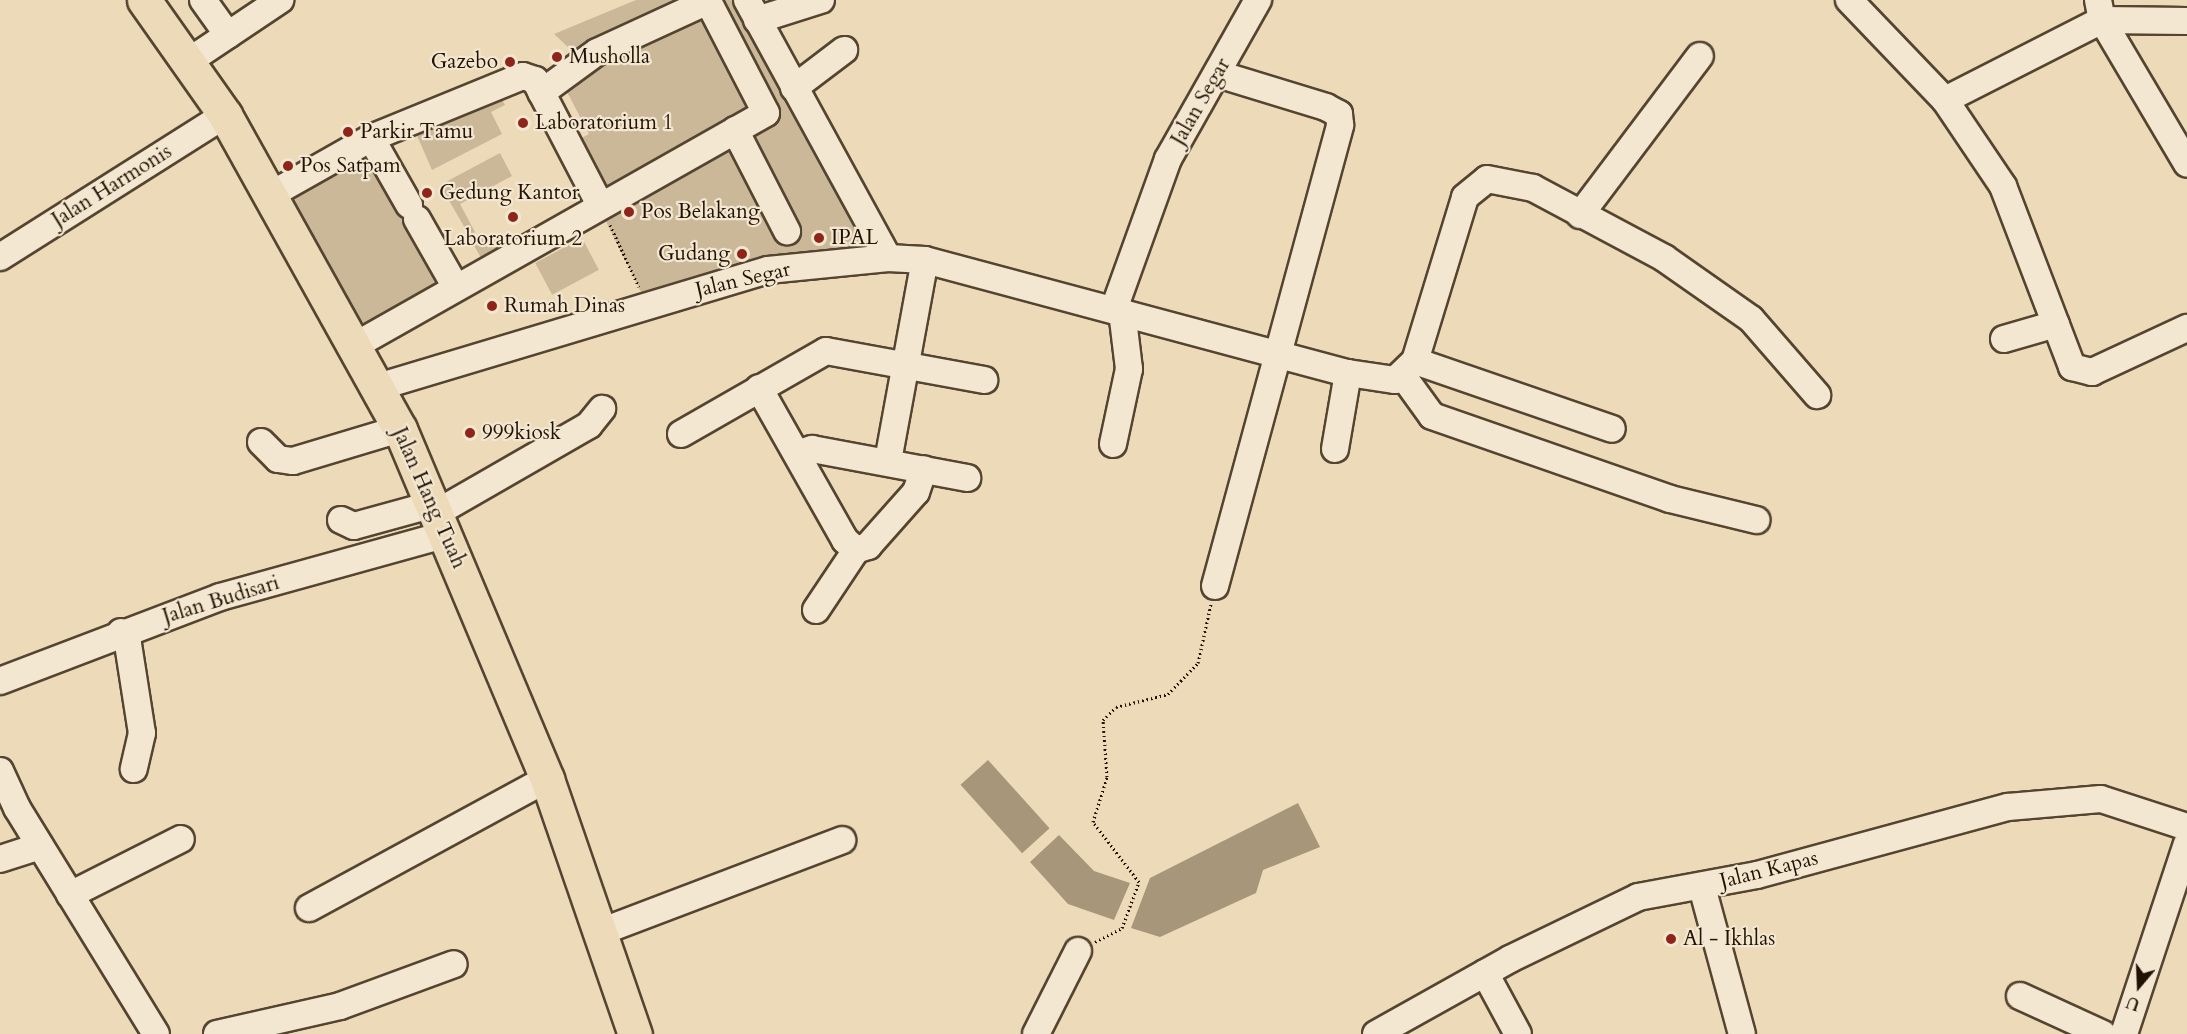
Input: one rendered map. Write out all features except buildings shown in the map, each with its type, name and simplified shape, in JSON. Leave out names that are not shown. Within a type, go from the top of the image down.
[{"type":"main road","name":"Jalan Hang Tuah","points":[[144,0],[225,115],[272,194],[400,429],[547,778],[603,932],[635,1034]]},
{"type":"street","points":[[203,0],[228,34]]},
{"type":"street","points":[[189,61],[280,0]]},
{"type":"street","points":[[821,0],[752,10],[888,258]]},
{"type":"street","name":"Jalan Segar","points":[[378,387],[768,270],[888,258],[925,260],[1118,310],[1168,159],[1258,0]]},
{"type":"street","points":[[1849,0],[1945,100],[2003,186],[2072,367],[2082,373],[2187,328]]},
{"type":"street","points":[[356,345],[454,286],[766,113],[708,1],[597,52],[541,93]]},
{"type":"street","points":[[1945,100],[2100,10],[2187,21]]},
{"type":"street","points":[[2100,10],[2187,164]]},
{"type":"street","points":[[794,88],[844,50]]},
{"type":"street","points":[[1580,216],[1700,56]]},
{"type":"street","points":[[1215,586],[1278,355],[1339,114],[1218,74]]},
{"type":"street","points":[[272,194],[371,138],[523,76],[535,80],[600,204]]},
{"type":"street","name":"Jalan Harmonis","points":[[0,257],[225,115]]},
{"type":"street","points":[[735,130],[787,231]]},
{"type":"street","points":[[371,138],[454,286]]},
{"type":"street","points":[[1113,444],[1129,369],[1118,310],[1278,355],[1387,381],[1409,368],[1465,197],[1475,186],[1487,180],[1533,188],[1711,289],[1750,319],[1817,395]]},
{"type":"street","points":[[888,461],[925,260]]},
{"type":"street","points":[[2004,339],[2056,324]]},
{"type":"street","points":[[681,434],[826,351],[984,380]]},
{"type":"street","points":[[1409,368],[1612,429]]},
{"type":"street","points":[[1409,368],[1432,416],[1670,499],[1755,520]]},
{"type":"street","points":[[1335,449],[1348,373]]},
{"type":"street","points":[[759,388],[799,453],[806,474],[856,550]]},
{"type":"street","points":[[341,520],[354,526],[439,517],[589,425],[602,409]]},
{"type":"street","points":[[261,442],[272,455],[293,461],[400,429]]},
{"type":"street","points":[[799,453],[812,449],[888,461],[967,478]]},
{"type":"street","points":[[816,610],[856,550],[868,546],[916,492],[924,470]]},
{"type":"street","name":"Jalan Budisari","points":[[0,681],[121,632],[439,517]]},
{"type":"street","points":[[121,632],[129,644],[142,733],[134,769]]},
{"type":"street","points":[[0,771],[40,846],[156,1034]]},
{"type":"street","points":[[309,908],[547,778]]},
{"type":"street","name":"Jalan Kapas","points":[[1376,1034],[1485,973],[1638,897],[1702,886],[2008,807],[2101,799],[2187,827]]},
{"type":"street","points":[[70,895],[181,839]]},
{"type":"street","points":[[603,932],[842,840]]},
{"type":"street","points":[[2124,1034],[2187,844]]},
{"type":"street","points":[[0,859],[40,846]]},
{"type":"street","points":[[1702,886],[1742,1034]]},
{"type":"street","points":[[1036,1034],[1078,951]]},
{"type":"street","points":[[217,1034],[340,1006],[454,964]]},
{"type":"street","points":[[1485,973],[1518,1034]]},
{"type":"street","points":[[2020,996],[2063,1026],[2103,1034]]},
{"type":"path","points":[[600,204],[640,289]]},
{"type":"path","points":[[1078,951],[1122,928],[1139,882],[1093,822],[1107,777],[1103,720],[1116,707],[1168,694],[1198,663],[1215,586]]},
{"type":"shaded area","points":[[636,0],[740,0],[881,253],[645,300],[568,145],[589,134],[565,88],[584,62],[554,34]]},
{"type":"shaded area","points":[[497,90],[505,105],[491,112],[502,134],[432,170],[415,131]]},
{"type":"shaded area","points":[[371,138],[456,285],[364,338],[279,191]]},
{"type":"shaded area","points":[[500,153],[512,176],[460,204],[475,232],[469,235],[440,185]]},
{"type":"shaded area","points":[[491,233],[502,252],[484,263],[473,244]]},
{"type":"shaded area","points":[[582,238],[599,270],[552,295],[535,263]]},
{"type":"shaded area","points":[[988,760],[1050,828],[1022,853],[961,785]]},
{"type":"shaded area","points":[[1298,803],[1320,847],[1263,870],[1256,893],[1160,937],[1131,928],[1150,878]]},
{"type":"shaded area","points":[[1059,835],[1094,871],[1130,883],[1114,920],[1068,904],[1030,862]]},
{"type":"place","name":"Musholla","points":[[557,57]]},
{"type":"place","name":"Gazebo","points":[[510,62]]},
{"type":"place","name":"Laboratorium 1","points":[[523,123]]},
{"type":"place","name":"Parkir Tamu","points":[[348,132]]},
{"type":"place","name":"Pos Satpam","points":[[288,166]]},
{"type":"place","name":"Gedung Kantor","points":[[427,193]]},
{"type":"place","name":"Pos Belakang","points":[[629,212]]},
{"type":"place","name":"Laboratorium 2","points":[[513,217]]},
{"type":"place","name":"IPAL","points":[[819,238]]},
{"type":"place","name":"Gudang","points":[[742,254]]},
{"type":"place","name":"Rumah Dinas","points":[[492,306]]},
{"type":"place","name":"999kiosk","points":[[470,433]]},
{"type":"place","name":"Al - Ikhlas","points":[[1671,939]]}]
